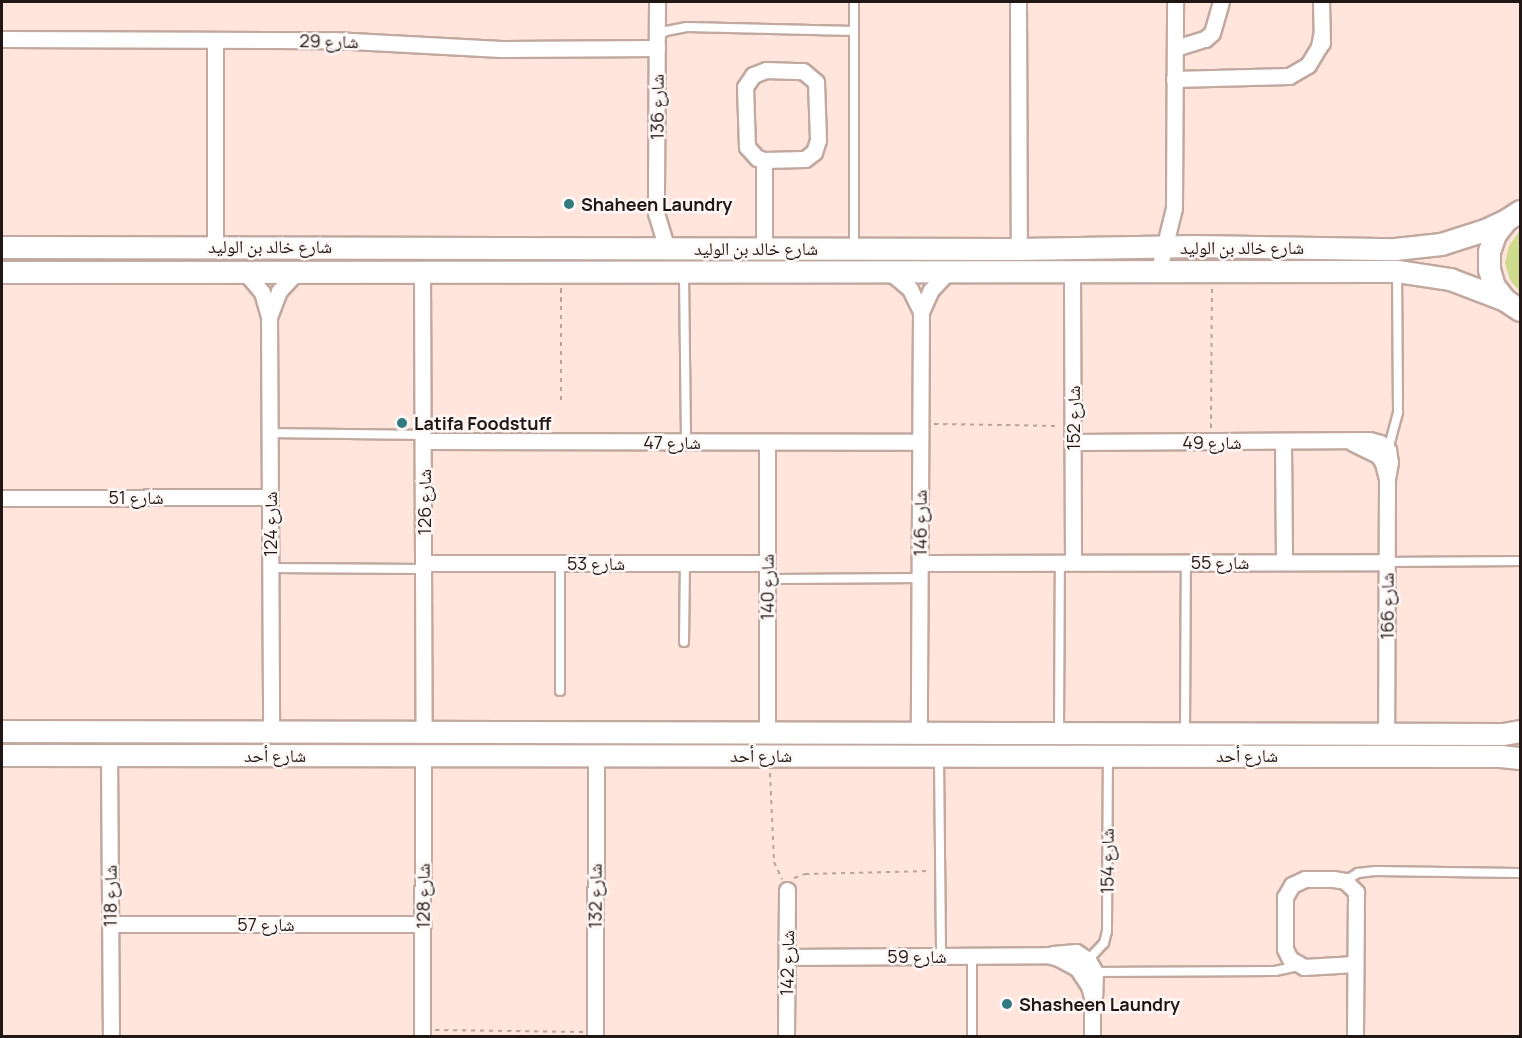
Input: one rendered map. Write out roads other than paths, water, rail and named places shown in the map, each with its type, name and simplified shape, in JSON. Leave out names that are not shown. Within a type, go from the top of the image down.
[{"type":"main road","name":"شارع خالد بن الوليد","points":[[2,247],[1018,249],[1418,247],[1463,238],[1514,212]]},
{"type":"main road","points":[[1514,212],[1495,234],[1489,251],[1489,269],[1494,286],[1515,308]]},
{"type":"main road","points":[[605,273],[598,260],[606,247]]},
{"type":"main road","points":[[566,273],[579,260],[570,248]]},
{"type":"main road","name":"شارع خالد بن الوليد","points":[[2,272],[1397,272],[1450,279],[1515,308]]},
{"type":"main road","name":"شارع أحد","points":[[2,731],[767,733],[1459,733],[1521,731]]},
{"type":"main road","points":[[66,732],[66,754]]},
{"type":"main road","points":[[435,732],[441,735],[438,746],[445,754]]},
{"type":"main road","points":[[1116,755],[1123,732]]},
{"type":"main road","points":[[832,733],[839,740],[840,746],[834,755]]},
{"type":"main road","points":[[1458,756],[1465,742],[1459,733]]},
{"type":"main road","name":"شارع أحد","points":[[2,754],[1116,755],[1521,758]]},
{"type":"street","name":"شارع 136","points":[[657,2],[656,213],[667,248]]},
{"type":"street","points":[[1018,2],[1018,249]]},
{"type":"street","points":[[1158,273],[1174,208],[1175,2]]},
{"type":"street","points":[[1175,48],[1205,39],[1212,33],[1221,2]]},
{"type":"street","points":[[1174,79],[1278,78],[1299,80],[1314,72],[1322,57],[1321,2]]},
{"type":"street","name":"شارع 29","points":[[2,39],[360,41],[501,49],[657,43]]},
{"type":"street","points":[[215,40],[215,246]]},
{"type":"street","points":[[765,70],[797,70],[808,73],[817,88],[818,140],[814,152],[799,160],[764,160],[751,154],[745,140],[744,93],[748,80],[765,70]]},
{"type":"street","points":[[764,160],[764,248]]},
{"type":"street","name":"شارع 136","points":[[644,248],[656,213]]},
{"type":"street","name":"شارع 124","points":[[245,272],[262,292],[269,317],[272,731]]},
{"type":"street","name":"شارع 124","points":[[269,317],[279,291],[297,272]]},
{"type":"street","name":"شارع 126","points":[[422,272],[424,566],[435,732]]},
{"type":"street","name":"شارع 146","points":[[891,273],[910,289],[921,312]]},
{"type":"street","name":"شارع 146","points":[[919,733],[921,312],[931,290],[947,273]]},
{"type":"street","name":"شارع 152","points":[[1067,562],[1073,442],[1072,273]]},
{"type":"street","name":"شارع 47","points":[[424,438],[686,442],[920,442]]},
{"type":"street","points":[[1351,442],[1375,440],[1388,450]]},
{"type":"street","name":"شارع 140","points":[[767,442],[767,733]]},
{"type":"street","name":"شارع 49","points":[[1073,442],[1351,442]]},
{"type":"street","points":[[1283,442],[1284,562]]},
{"type":"street","name":"شارع 166","points":[[1351,442],[1378,455],[1383,462],[1387,479]]},
{"type":"street","name":"شارع 166","points":[[1386,733],[1387,479],[1390,462],[1388,450]]},
{"type":"street","name":"شارع 51","points":[[2,498],[270,497]]},
{"type":"street","name":"شارع 55","points":[[920,571],[1067,562],[1387,562]]},
{"type":"street","name":"شارع 53","points":[[424,566],[560,563],[767,563]]},
{"type":"street","name":"شارع 118","points":[[109,754],[111,1036]]},
{"type":"street","name":"شارع 128","points":[[422,1033],[423,755]]},
{"type":"street","name":"شارع 132","points":[[595,1034],[596,756]]},
{"type":"street","points":[[1318,881],[1342,889],[1351,902],[1356,925]]},
{"type":"street","points":[[1355,964],[1298,966],[1287,954],[1291,905],[1294,895],[1303,887],[1318,881],[1345,881],[1356,892],[1355,1036]]},
{"type":"street","name":"شارع 142","points":[[786,1036],[788,887]]},
{"type":"street","points":[[1288,923],[1296,953],[1305,960],[1326,964]]},
{"type":"street","name":"شارع 57","points":[[110,924],[423,924]]},
{"type":"street","name":"شارع 59","points":[[787,957],[1047,955],[1069,952],[1092,966]]},
{"type":"street","name":"شارع 59","points":[[1047,955],[1068,962],[1077,968],[1089,986],[1092,1008]]},
{"type":"street","points":[[1092,966],[1092,1036]]},
{"type":"lane","points":[[854,2],[854,248]]},
{"type":"lane","points":[[657,43],[666,31],[687,27],[854,32]]},
{"type":"lane","points":[[1388,450],[1398,412],[1397,272]]},
{"type":"lane","points":[[684,273],[686,442]]},
{"type":"lane","points":[[270,433],[424,438]]},
{"type":"lane","name":"شارع 55","points":[[1387,562],[1521,561]]},
{"type":"lane","points":[[1059,732],[1067,562]]},
{"type":"lane","points":[[1185,732],[1186,562]]},
{"type":"lane","points":[[560,563],[560,691]]},
{"type":"lane","points":[[684,642],[685,563]]},
{"type":"lane","points":[[271,568],[424,566]]},
{"type":"lane","points":[[767,579],[920,571]]},
{"type":"lane","points":[[939,755],[941,956]]},
{"type":"lane","name":"شارع 154","points":[[1092,966],[1104,943],[1107,931],[1116,755]]},
{"type":"lane","points":[[1345,881],[1358,873],[1375,871],[1518,873]]},
{"type":"lane","points":[[972,956],[972,1036]]},
{"type":"lane","points":[[1092,966],[1275,971],[1298,966]]},
{"type":"place","name":"Shaheen Laundry","points":[[569,204]]},
{"type":"place","name":"Latifa Foodstuff","points":[[402,423]]},
{"type":"place","name":"Shasheen Laundry","points":[[1007,1004]]}]
